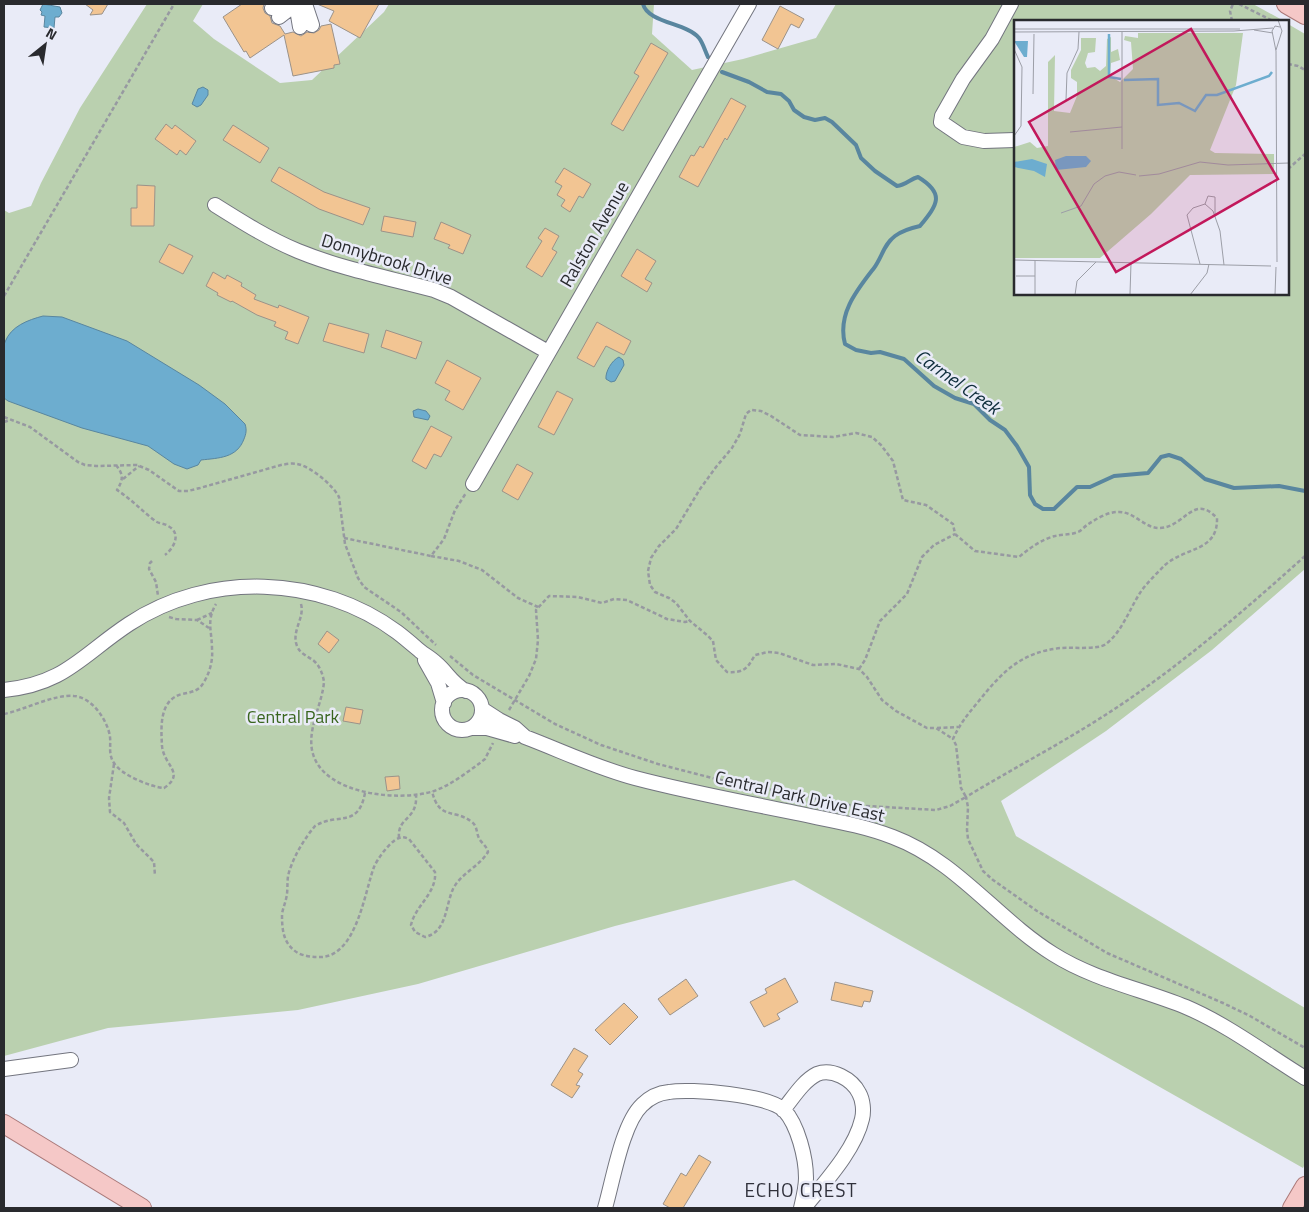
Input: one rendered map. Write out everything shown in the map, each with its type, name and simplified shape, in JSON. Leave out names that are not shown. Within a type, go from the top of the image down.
[{"type":"main road","points":[[1286,4],[1305,15]]},
{"type":"main road","points":[[4,1124],[132,1206]]},
{"type":"main road","points":[[1292,1208],[1305,1186]]},
{"type":"street","points":[[277,10],[288,10],[293,4]]},
{"type":"street","points":[[300,4],[298,15],[306,26],[305,4]]},
{"type":"street","name":"Ralston Avenue","points":[[473,484],[749,4]]},
{"type":"street","points":[[1011,4],[992,39],[963,79],[942,116],[941,122],[963,137],[984,141],[1014,140]]},
{"type":"street","name":"Donnybrook Drive","points":[[215,205],[259,232],[300,252],[328,262],[434,290],[451,297],[548,352]]},
{"type":"street","name":"Central Park Drive East","points":[[4,690],[24,687],[52,679],[79,663],[130,624],[179,598],[250,586],[286,588],[328,596],[381,621],[436,663],[453,682],[477,697],[482,708],[526,736],[605,769],[634,778],[849,824],[895,838],[927,853],[955,872],[1014,926],[1054,955],[1106,979],[1189,1008],[1224,1027],[1305,1078]]},
{"type":"street","name":"Central Park Drive East","points":[[422,652],[438,683],[444,703],[443,714],[447,723],[458,730],[487,728],[512,736],[526,736]]},
{"type":"street","points":[[444,703],[446,698],[455,692],[466,691]]},
{"type":"street","points":[[471,728],[480,720],[482,708]]},
{"type":"street","points":[[4,1069],[71,1060]]},
{"type":"street","points":[[784,1110],[812,1077],[828,1072],[841,1076],[854,1086],[860,1093],[862,1101],[862,1118],[854,1138],[833,1172],[803,1208]]},
{"type":"street","points":[[605,1208],[629,1122],[635,1112],[650,1098],[670,1091],[697,1090],[765,1100],[784,1110],[798,1137],[805,1164],[806,1180],[803,1208]]},
{"type":"path","points":[[4,296],[174,4]]},
{"type":"path","points":[[1232,20],[1230,11],[1233,4]]},
{"type":"path","points":[[1239,4],[1271,20]]},
{"type":"path","points":[[1289,64],[1305,70]]},
{"type":"path","points":[[1289,168],[1305,154]]},
{"type":"path","points":[[953,740],[958,727],[995,681],[1009,667],[1038,652],[1058,648],[1106,645],[1117,632],[1142,590],[1166,564],[1213,539],[1217,528],[1217,518],[1209,510],[1193,510],[1176,522],[1160,528],[1151,526],[1136,516],[1117,511],[1100,517],[1078,532],[1044,540],[1019,557],[975,551],[956,534],[953,524],[926,505],[903,500],[893,461],[881,445],[872,437],[856,433],[833,437],[800,435],[766,414],[751,410],[746,414],[740,434],[732,448],[716,466],[676,528],[659,546],[651,558],[648,571],[650,585],[655,592],[676,603],[690,621],[713,641],[716,660],[727,672],[743,671],[755,655],[773,652],[813,665],[836,664],[859,669],[867,677],[882,700],[896,711],[927,728],[958,727]]},
{"type":"path","points":[[4,417],[26,424],[78,462],[89,466],[139,466],[149,470],[179,491],[188,491],[281,465],[297,464],[302,466],[313,472],[336,491],[339,496],[344,538],[353,568],[364,587],[402,612],[438,647]]},
{"type":"path","points":[[4,422],[10,420]]},
{"type":"path","points":[[116,465],[122,474],[122,480]]},
{"type":"path","points":[[139,466],[122,480],[117,490],[137,504],[155,522],[169,526],[174,532],[175,544],[171,550],[164,554]]},
{"type":"path","points":[[431,556],[444,539],[455,510],[473,484]]},
{"type":"path","points":[[859,669],[865,660],[880,621],[907,594],[922,557],[934,545],[956,534]]},
{"type":"path","points":[[344,538],[459,562],[482,570],[518,598],[538,608]]},
{"type":"path","points":[[445,652],[473,675],[555,724],[602,745],[658,764],[716,779],[849,806],[936,810],[943,809],[966,797],[1071,737],[1127,700],[1209,640],[1305,556]]},
{"type":"path","points":[[152,561],[149,569],[156,582],[159,599]]},
{"type":"path","points":[[508,712],[529,676],[536,659],[538,640],[536,610],[549,596],[578,597],[602,603],[614,599],[627,600],[667,619],[690,621]]},
{"type":"path","points":[[296,599],[302,606],[295,632],[296,644],[301,652],[316,662],[323,676],[324,682],[313,732],[312,753],[326,775],[338,783],[365,792],[387,795],[416,794],[432,791],[444,787],[485,759],[496,734]]},
{"type":"path","points":[[114,764],[135,779],[159,788],[164,788],[174,781],[174,772],[166,762],[162,752],[163,714],[168,701],[175,697],[193,693],[205,681],[212,654],[209,628],[212,612],[218,602]]},
{"type":"path","points":[[166,614],[172,619],[197,620],[212,612]]},
{"type":"path","points":[[197,620],[209,628]]},
{"type":"path","points":[[4,714],[58,698],[74,696],[80,697],[90,704],[101,715],[108,726],[110,753],[114,764],[109,798],[110,812],[124,823],[136,844],[154,862],[155,876]]},
{"type":"path","points":[[936,728],[953,740],[956,745],[961,788],[966,797],[968,807],[968,839],[983,871],[993,880],[1038,911],[1107,953],[1223,1003],[1250,1016],[1305,1048]]},
{"type":"path","points":[[365,792],[360,811],[351,816],[321,822],[315,826],[291,867],[282,916],[285,940],[292,949],[301,955],[324,958],[334,954],[342,946],[356,924],[378,861],[390,844],[399,838],[409,839],[435,872],[434,885],[413,917],[411,925],[415,932],[425,937],[434,935],[441,927],[457,883],[482,861],[488,849],[478,837],[476,827],[471,821],[442,810],[435,804],[432,791]]},
{"type":"path","points":[[399,838],[400,824],[414,811],[417,804],[416,794]]},
{"type":"green space","name":"Central Park","points":[[147,4],[203,4],[193,21],[214,39],[280,83],[312,80],[384,12],[389,4],[654,4],[652,34],[692,70],[743,59],[816,38],[836,4],[1253,4],[1282,20],[1014,20],[1014,295],[1289,295],[1289,25],[1305,34],[1305,569],[1212,650],[1106,731],[1001,801],[1016,836],[1305,1008],[1305,1164],[1303,1168],[794,880],[615,926],[418,984],[298,1010],[108,1028],[4,1056],[4,210],[9,213],[31,206],[80,108]]},
{"type":"water","points":[[43,4],[60,7],[62,13],[59,17],[55,17],[54,28],[44,27],[45,16],[41,15],[42,12],[40,10]]},
{"type":"water","points":[[203,87],[208,90],[208,95],[201,105],[197,107],[192,104],[198,89]]},
{"type":"water","points":[[43,316],[62,317],[127,341],[199,385],[225,404],[245,424],[246,434],[241,445],[227,456],[201,460],[198,465],[187,469],[174,464],[148,446],[82,428],[8,401],[4,398],[3,360],[5,342],[16,328]]},
{"type":"water","points":[[619,357],[623,360],[624,365],[615,381],[611,382],[606,379],[607,373],[612,363]]},
{"type":"water","points":[[418,409],[426,411],[430,416],[428,420],[414,417],[413,411]]},
{"type":"building","points":[[85,4],[108,4],[102,14],[90,15],[93,10]]},
{"type":"building","points":[[242,4],[264,4],[265,13],[270,16],[272,23],[280,26],[285,34],[293,32],[301,36],[307,32],[314,33],[321,26],[331,24],[340,64],[334,65],[334,68],[293,76],[284,35],[250,58],[246,51],[244,52],[223,17]]},
{"type":"building","points":[[317,4],[379,4],[360,38],[329,21],[334,11]]},
{"type":"building","points":[[780,6],[804,19],[799,28],[791,24],[778,49],[762,40]]},
{"type":"building","points":[[651,43],[668,53],[623,131],[611,124],[639,76],[634,73]]},
{"type":"building","points":[[731,98],[746,106],[727,140],[725,138],[698,187],[679,177],[691,155],[694,156],[700,146],[703,148]]},
{"type":"building","points":[[166,124],[172,129],[175,125],[196,141],[186,155],[180,150],[177,155],[155,139]]},
{"type":"building","points":[[233,125],[269,148],[260,163],[223,140]]},
{"type":"building","points":[[279,167],[324,192],[370,208],[363,225],[319,209],[271,181]]},
{"type":"building","points":[[564,168],[591,184],[583,198],[579,196],[570,212],[561,206],[565,200],[557,195],[562,186],[555,182]]},
{"type":"building","points":[[137,185],[155,186],[154,226],[131,226],[131,208],[137,208]]},
{"type":"building","points":[[384,216],[416,222],[413,237],[381,231]]},
{"type":"building","points":[[441,222],[471,235],[463,254],[448,248],[450,245],[434,239]]},
{"type":"building","points":[[545,228],[559,236],[552,249],[557,252],[542,277],[526,267],[542,241],[538,238]]},
{"type":"building","points":[[169,244],[193,256],[183,274],[159,262]]},
{"type":"building","points":[[637,249],[656,261],[645,279],[652,283],[647,292],[621,276]]},
{"type":"building","points":[[213,272],[225,279],[227,275],[242,283],[241,286],[256,295],[254,299],[278,308],[279,305],[309,317],[298,344],[285,339],[288,332],[274,326],[276,322],[257,315],[217,295],[218,293],[206,286]]},
{"type":"building","points":[[597,322],[631,341],[624,355],[606,346],[594,367],[577,358]]},
{"type":"building","points":[[329,323],[369,334],[364,353],[323,341]]},
{"type":"building","points":[[386,330],[422,342],[416,359],[381,347]]},
{"type":"building","points":[[447,360],[481,378],[463,410],[445,400],[450,391],[435,383]]},
{"type":"building","points":[[557,391],[573,399],[554,435],[538,427]]},
{"type":"building","points":[[431,426],[452,437],[441,457],[434,454],[426,469],[412,461]]},
{"type":"building","points":[[517,464],[533,473],[518,500],[502,491]]},
{"type":"building","points":[[327,631],[339,640],[329,653],[318,644]]},
{"type":"building","points":[[346,707],[363,710],[360,724],[343,721]]},
{"type":"building","points":[[399,776],[400,789],[387,791],[385,777]]},
{"type":"building","points":[[785,978],[798,1002],[777,1014],[780,1019],[764,1027],[750,1002],[767,993],[765,989]]},
{"type":"building","points":[[686,979],[698,996],[670,1015],[658,999]]},
{"type":"building","points":[[835,982],[873,991],[870,1002],[864,1001],[862,1007],[831,1000]]},
{"type":"building","points":[[624,1003],[638,1017],[610,1045],[595,1030]]},
{"type":"building","points":[[574,1048],[588,1056],[578,1071],[583,1074],[576,1085],[580,1086],[572,1098],[551,1085]]},
{"type":"building","points":[[699,1155],[711,1162],[683,1208],[670,1208],[663,1204],[681,1173],[686,1176]]},
{"type":"waterway","name":"Carmel Creek","points":[[643,4],[652,15],[693,33],[699,38],[708,57]]},
{"type":"waterway","name":"Carmel Creek","points":[[722,72],[749,82],[767,92],[781,94],[789,101],[794,110],[804,117],[815,120],[825,118],[832,122],[856,145],[861,158],[875,171],[897,186],[918,177],[933,189],[936,200],[926,219],[920,226],[910,228],[891,239],[874,268],[855,294],[846,313],[843,333],[845,344],[856,350],[871,353],[880,352],[904,359],[934,386],[955,398],[974,404],[990,420],[1005,430],[1029,467],[1030,495],[1035,504],[1043,509],[1054,509],[1077,487],[1090,487],[1114,476],[1148,473],[1161,457],[1169,455],[1181,459],[1205,479],[1234,488],[1279,486],[1305,491]]},
{"type":"district","name":"ECHO CREST","points":[[801,1189]]}]
